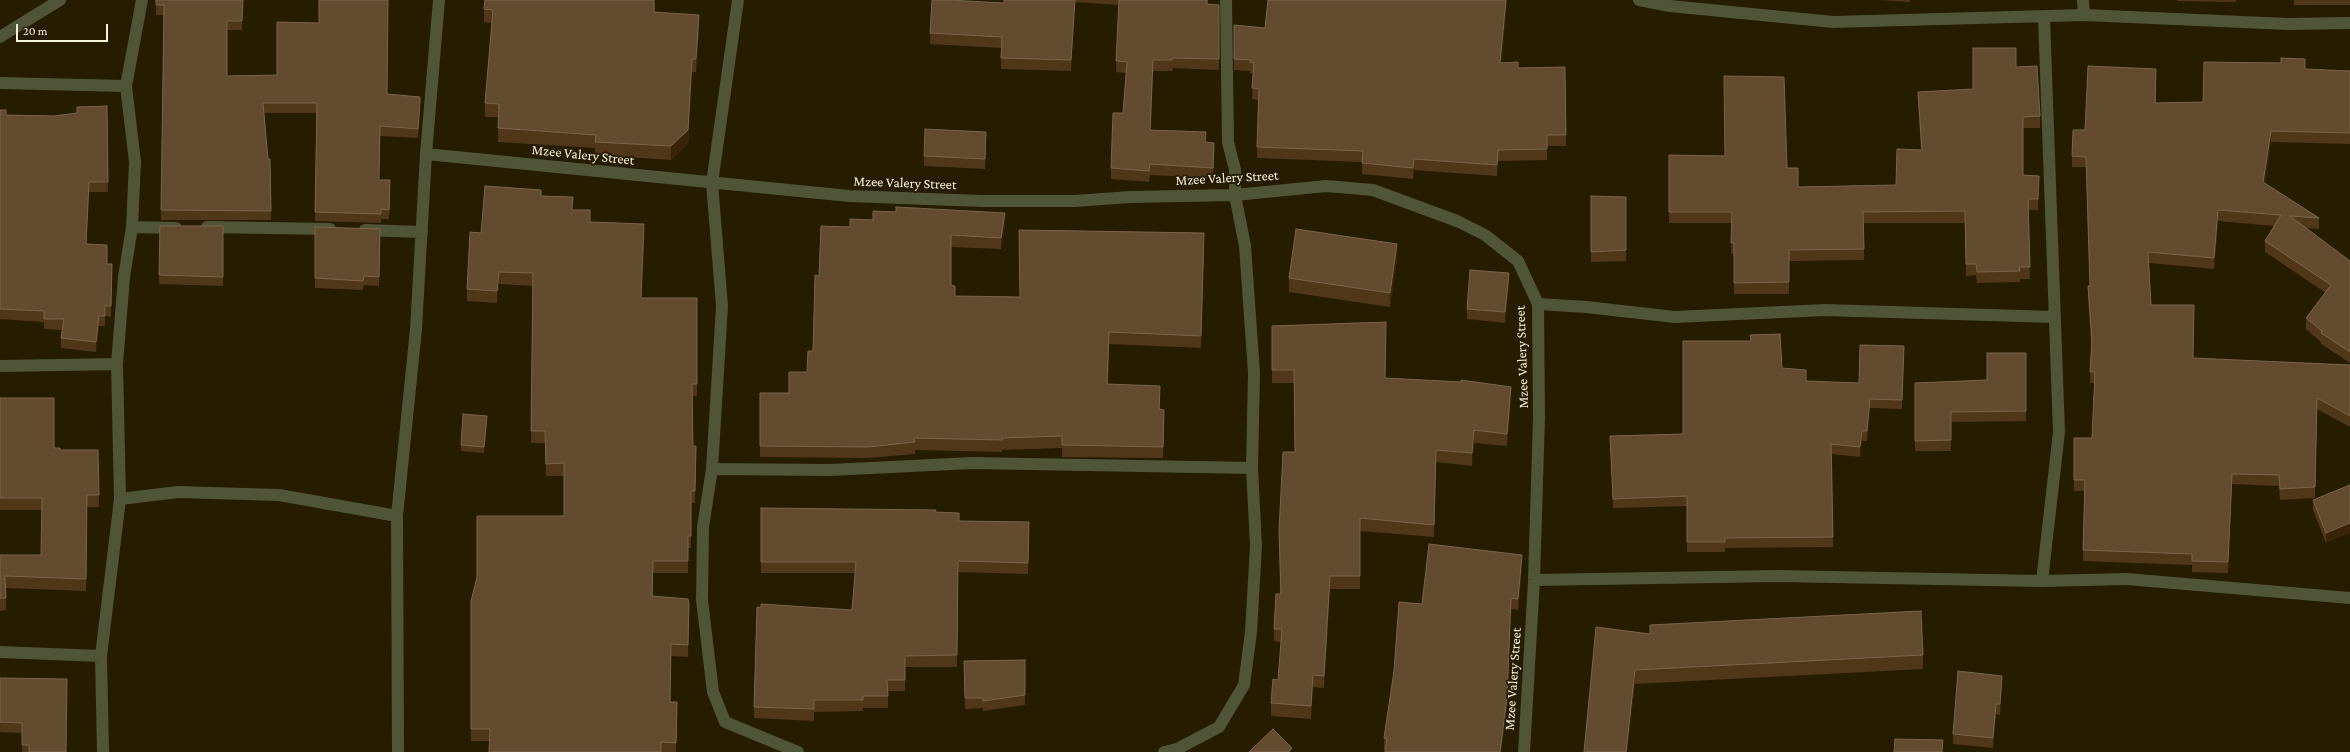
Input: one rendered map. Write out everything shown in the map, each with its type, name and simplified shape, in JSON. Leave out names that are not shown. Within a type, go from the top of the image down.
[{"type":"street","points":[[0,37],[60,0]]},
{"type":"street","points":[[103,752],[101,656],[120,499],[117,364],[124,276],[132,227],[135,162],[126,86],[142,0]]},
{"type":"street","points":[[398,752],[397,516],[416,329],[426,154],[439,0]]},
{"type":"street","points":[[738,0],[712,183],[722,306],[712,469],[703,527],[702,600],[713,692],[725,722],[798,752]]},
{"type":"street","points":[[1164,752],[1177,749],[1219,727],[1244,685],[1251,632],[1256,546],[1252,468],[1254,373],[1245,246],[1235,195],[1235,170],[1228,142],[1226,0]]},
{"type":"street","points":[[1639,0],[1670,6],[1833,22],[2044,18],[2084,15],[2288,24],[2350,23]]},
{"type":"street","points":[[2083,0],[2084,15]]},
{"type":"street","points":[[2042,581],[2059,432],[2044,18]]},
{"type":"street","points":[[0,83],[126,86]]},
{"type":"street","name":"Mzee Valery Street","points":[[426,154],[849,196],[981,201],[1075,201],[1130,197],[1235,195],[1326,186],[1373,190],[1457,220],[1485,235],[1518,261],[1538,304],[1539,418],[1534,580],[1524,752]]},
{"type":"street","points":[[132,227],[422,232]]},
{"type":"street","points":[[1538,304],[1675,316],[1825,310],[2054,318]]},
{"type":"street","points":[[0,366],[117,364]]},
{"type":"street","points":[[712,469],[830,470],[972,463],[1252,468]]},
{"type":"street","points":[[120,499],[178,492],[279,495],[397,516]]},
{"type":"street","points":[[1534,580],[1778,576],[2042,581],[2127,579],[2350,598]]},
{"type":"street","points":[[0,652],[101,656]]},
{"type":"building","points":[[156,0],[243,0],[242,21],[227,21],[227,76],[277,75],[277,22],[319,23],[319,0],[388,0],[387,94],[420,97],[418,129],[380,126],[379,180],[390,180],[389,210],[381,209],[381,214],[315,212],[317,103],[263,103],[268,159],[270,159],[271,211],[161,210],[164,5],[156,5]]},
{"type":"building","points":[[485,0],[654,0],[654,12],[699,15],[696,59],[692,59],[688,130],[671,146],[595,142],[596,135],[498,128],[499,104],[485,103],[493,10],[484,9]]},
{"type":"building","points":[[932,0],[1004,3],[1004,0],[1075,0],[1071,60],[1001,58],[1002,37],[930,33]]},
{"type":"building","points":[[1119,0],[1207,0],[1207,4],[1219,5],[1219,59],[1173,58],[1172,60],[1153,60],[1150,130],[1206,132],[1205,142],[1214,143],[1213,168],[1150,164],[1149,171],[1111,168],[1113,113],[1123,113],[1127,62],[1116,61]]},
{"type":"building","points":[[1268,0],[1506,0],[1500,63],[1518,62],[1518,68],[1565,67],[1566,135],[1547,135],[1547,149],[1498,150],[1497,165],[1414,159],[1413,168],[1362,163],[1363,151],[1257,147],[1259,89],[1252,88],[1254,63],[1250,62],[1251,60],[1234,59],[1234,25],[1265,28]]},
{"type":"building","points":[[1973,48],[2016,48],[2016,67],[2037,66],[2040,116],[2023,117],[2023,175],[2039,176],[2038,199],[2028,199],[2030,267],[2019,267],[2020,271],[1977,272],[1976,264],[1966,264],[1965,211],[1863,212],[1864,249],[1789,250],[1789,282],[1734,283],[1734,243],[1731,243],[1732,212],[1669,212],[1669,155],[1725,156],[1724,76],[1784,77],[1787,168],[1798,168],[1798,187],[1896,185],[1897,149],[1922,150],[1918,92],[1973,89]]},
{"type":"building","points":[[2281,58],[2305,59],[2305,69],[2350,71],[2350,133],[2271,131],[2263,182],[2319,218],[2290,216],[2350,261],[2350,352],[2321,333],[2322,331],[2306,318],[2331,285],[2265,241],[2281,215],[2218,210],[2214,258],[2148,252],[2151,305],[2194,305],[2193,358],[2350,365],[2350,416],[2317,398],[2315,487],[2280,489],[2279,475],[2232,474],[2228,562],[2192,561],[2192,554],[2083,550],[2085,480],[2074,480],[2074,438],[2092,438],[2095,372],[2090,372],[2092,339],[2088,286],[2090,286],[2086,157],[2072,156],[2073,130],[2085,130],[2088,66],[2156,69],[2155,103],[2203,102],[2204,62],[2281,63]]},
{"type":"building","points":[[107,106],[108,182],[89,182],[86,244],[107,245],[107,264],[112,264],[111,306],[105,306],[105,316],[99,316],[96,342],[61,338],[64,319],[44,319],[44,311],[0,309],[0,110],[6,110],[6,115],[54,116],[77,113],[77,107]]},
{"type":"building","points":[[925,129],[986,132],[985,159],[924,156]]},
{"type":"building","points":[[485,186],[541,190],[541,196],[573,197],[572,210],[590,210],[590,222],[644,224],[641,298],[697,298],[697,384],[692,384],[693,446],[696,446],[695,491],[691,491],[691,536],[688,536],[688,561],[653,561],[652,596],[688,599],[689,603],[688,645],[671,644],[670,702],[677,702],[676,743],[661,742],[661,752],[489,752],[490,729],[471,729],[471,601],[477,577],[477,516],[564,516],[564,463],[546,464],[545,431],[531,431],[533,273],[499,272],[497,291],[467,289],[470,232],[481,233]]},
{"type":"building","points":[[1591,196],[1626,197],[1626,250],[1591,252]]},
{"type":"building","points":[[896,207],[1005,213],[1001,238],[951,235],[951,285],[955,286],[955,296],[1020,297],[1019,230],[1204,233],[1201,336],[1109,332],[1107,384],[1160,386],[1159,409],[1164,410],[1163,447],[1062,445],[1062,436],[1002,438],[1002,440],[914,438],[915,442],[868,447],[760,446],[760,393],[789,393],[789,372],[807,372],[808,351],[813,351],[815,275],[819,276],[821,226],[850,227],[850,219],[873,220],[873,211],[896,212]]},
{"type":"building","points":[[160,226],[223,226],[223,277],[159,275]]},
{"type":"building","points":[[315,227],[380,229],[379,277],[364,276],[363,281],[315,278]]},
{"type":"building","points":[[1296,229],[1397,244],[1390,293],[1289,278]]},
{"type":"building","points":[[1470,270],[1509,273],[1505,312],[1467,309]]},
{"type":"building","points":[[1386,322],[1385,378],[1461,382],[1461,380],[1511,387],[1507,434],[1474,430],[1472,453],[1436,450],[1434,525],[1360,518],[1360,576],[1330,576],[1324,676],[1313,675],[1311,706],[1271,703],[1273,679],[1278,680],[1282,629],[1274,629],[1276,594],[1281,594],[1279,531],[1283,452],[1295,452],[1294,370],[1272,370],[1272,326]]},
{"type":"building","points":[[1780,334],[1782,368],[1806,370],[1806,381],[1859,383],[1860,345],[1904,346],[1902,400],[1870,399],[1867,431],[1862,431],[1860,447],[1831,444],[1833,537],[1725,538],[1725,542],[1687,542],[1687,496],[1613,499],[1610,436],[1683,434],[1683,341],[1751,341],[1750,335]]},
{"type":"building","points":[[1987,353],[2026,353],[2026,411],[1951,412],[1951,440],[1915,441],[1915,383],[1987,380]]},
{"type":"building","points":[[0,398],[54,398],[54,448],[60,448],[60,450],[98,450],[99,495],[87,495],[86,579],[5,576],[6,598],[0,598],[0,555],[41,555],[42,498],[0,498]]},
{"type":"building","points":[[463,414],[487,416],[484,447],[461,445]]},
{"type":"building","points":[[2350,485],[2350,523],[2326,533],[2313,500]]},
{"type":"building","points":[[761,508],[936,510],[935,512],[959,513],[959,521],[1029,522],[1028,563],[958,561],[957,655],[905,656],[905,680],[887,680],[888,696],[863,696],[863,700],[814,700],[814,709],[754,707],[757,607],[761,608],[761,604],[852,610],[856,562],[761,562]]},
{"type":"building","points":[[1429,544],[1522,555],[1518,599],[1511,598],[1507,697],[1500,752],[1385,752],[1387,739],[1384,738],[1394,671],[1399,602],[1422,604]]},
{"type":"building","points":[[1921,611],[1923,655],[1635,670],[1626,752],[1584,752],[1596,627],[1650,634],[1650,625]]},
{"type":"building","points":[[1025,660],[1025,695],[983,701],[983,698],[965,698],[964,661]]},
{"type":"building","points":[[1958,671],[2002,676],[2000,704],[1996,704],[1993,738],[1953,734]]},
{"type":"building","points":[[0,678],[67,679],[66,752],[29,752],[29,745],[22,745],[22,723],[0,722]]},
{"type":"building","points":[[1273,729],[1292,748],[1289,752],[1249,752]]},
{"type":"building","points":[[1895,739],[1943,740],[1942,752],[1894,752]]}]
